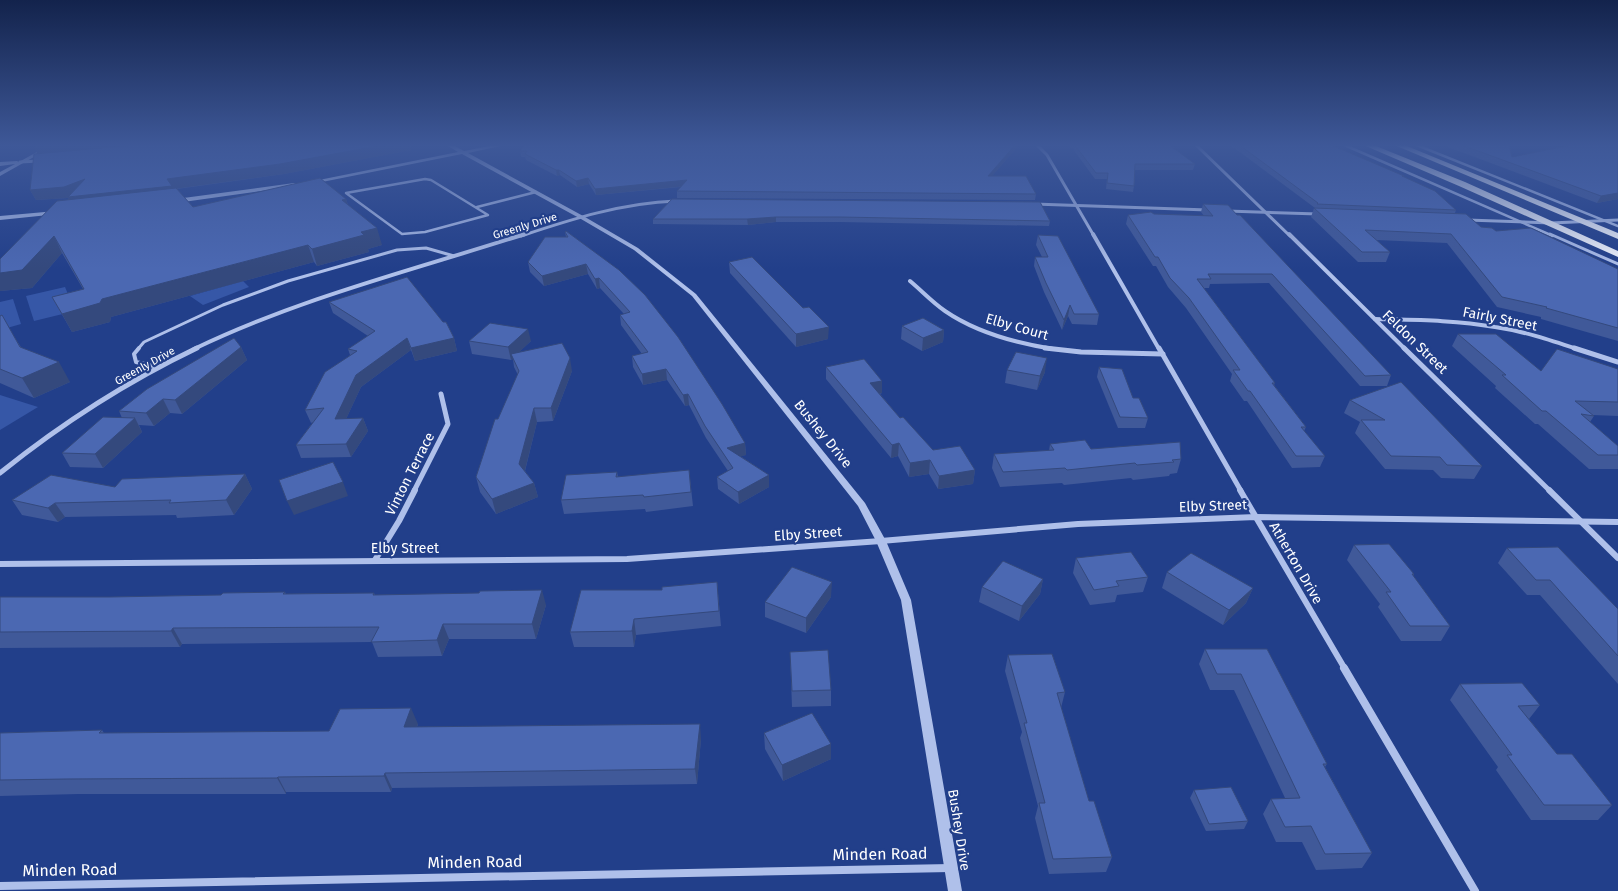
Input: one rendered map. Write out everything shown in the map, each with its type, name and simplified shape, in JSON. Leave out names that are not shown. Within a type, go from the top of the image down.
[{"type":"main road","points":[[1462,186],[1618,254]]},
{"type":"main road","points":[[1496,186],[1618,236]]},
{"type":"street","points":[[174,201],[283,186]]},
{"type":"street","name":"Bushey Drive","points":[[524,186],[636,249],[694,294],[862,505],[881,541],[906,600],[955,891]]},
{"type":"street","name":"Atherton Drive","points":[[1065,186],[1475,891]]},
{"type":"street","name":"Feldon Street","points":[[1239,186],[1618,558]]},
{"type":"street","name":"Greenly Drive","points":[[0,474],[70,420],[158,368],[258,320],[295,305],[626,206],[682,201]]},
{"type":"street","points":[[1027,204],[1076,204],[1209,210]]},
{"type":"street","points":[[1219,210],[1325,215]]},
{"type":"street","points":[[0,218],[67,212]]},
{"type":"street","points":[[1461,220],[1551,223],[1586,223],[1618,220]]},
{"type":"street","name":"Elby Court","points":[[910,281],[949,314],[965,323],[1008,340],[1031,346],[1084,354],[1163,354]]},
{"type":"street","name":"Fairly Street","points":[[1375,319],[1449,320],[1499,327],[1553,341],[1618,362]]},
{"type":"street","name":"Vinton Terrace","points":[[375,560],[399,521],[448,424],[441,394]]},
{"type":"street","name":"Elby Street","points":[[0,564],[627,559],[881,541],[1078,524],[1256,517],[1618,522]]},
{"type":"street","name":"Minden Road","points":[[0,886],[951,868]]},
{"type":"lane","points":[[379,186],[346,192],[402,234],[425,232],[488,215],[441,186]]},
{"type":"lane","points":[[1438,186],[1618,264]]},
{"type":"lane","points":[[1518,186],[1618,226]]},
{"type":"lane","points":[[477,207],[536,192]]},
{"type":"lane","points":[[158,368],[136,362],[134,354],[144,342],[223,305],[288,281],[397,250],[416,247],[434,248],[454,256]]},
{"type":"shaded area","points":[[243,281],[249,287],[203,305],[190,296]]},
{"type":"shaded area","points":[[65,287],[75,311],[34,321],[26,296]]},
{"type":"shaded area","points":[[13,299],[21,324],[0,330],[0,302]]},
{"type":"shaded area","points":[[0,395],[38,407],[0,430]]},
{"type":"building","points":[[30,186],[68,186],[64,187],[30,190]]},
{"type":"building","points":[[79,186],[172,186],[68,197]]},
{"type":"building","points":[[287,186],[329,186],[346,199],[342,200],[377,228],[361,232],[364,235],[312,249],[308,245],[102,299],[100,303],[62,314],[52,297],[84,289],[54,236],[22,270],[0,273],[0,259],[57,201],[176,188],[193,207]]},
{"type":"building","points":[[593,186],[630,186],[595,189]]},
{"type":"building","points":[[682,186],[1031,186],[1036,194],[677,191]]},
{"type":"building","points":[[1294,186],[1423,186],[1435,191],[1456,210],[1317,204]]},
{"type":"building","points":[[1573,186],[1618,186],[1618,193],[1601,196]]},
{"type":"building","points":[[672,199],[1040,202],[1050,221],[840,217],[653,219]]},
{"type":"building","points":[[1203,204],[1228,205],[1237,215],[1240,215],[1391,375],[1365,376],[1272,274],[1208,274],[1211,279],[1197,279],[1306,427],[1301,427],[1325,456],[1296,456],[1233,370],[1240,370],[1189,298],[1170,278],[1158,257],[1155,257],[1128,215],[1151,212],[1154,214],[1213,216]]},
{"type":"building","points":[[1314,208],[1466,214],[1481,227],[1492,228],[1496,231],[1531,228],[1618,269],[1618,328],[1547,307],[1502,297],[1451,234],[1365,230],[1390,252],[1362,252]]},
{"type":"building","points":[[566,231],[619,270],[645,295],[678,337],[745,443],[727,448],[769,475],[738,492],[717,477],[733,468],[705,426],[688,394],[683,395],[666,369],[642,374],[632,356],[648,352],[620,315],[630,312],[599,278],[595,279],[586,264],[542,276],[528,262],[545,237],[568,237]]},
{"type":"building","points":[[1038,235],[1058,236],[1099,314],[1074,314],[1070,305],[1064,320],[1035,257],[1048,257]]},
{"type":"building","points":[[752,257],[803,308],[809,307],[829,327],[796,334],[729,262]]},
{"type":"building","points":[[407,277],[443,322],[446,322],[454,338],[411,348],[407,338],[356,375],[335,419],[363,418],[346,444],[296,445],[324,408],[305,410],[325,372],[357,351],[348,349],[375,331],[329,302]]},
{"type":"building","points":[[2,315],[20,347],[59,362],[22,378],[0,369],[0,316]]},
{"type":"building","points":[[923,318],[944,330],[923,338],[902,326]]},
{"type":"building","points":[[490,323],[528,329],[508,347],[469,341]]},
{"type":"building","points":[[1458,334],[1496,334],[1541,371],[1557,349],[1618,369],[1618,402],[1575,401],[1594,416],[1581,414],[1618,446],[1618,455],[1598,455],[1546,411],[1542,411],[1502,375],[1506,375]]},
{"type":"building","points":[[234,338],[241,347],[175,400],[163,399],[146,413],[119,411],[147,389]]},
{"type":"building","points":[[562,343],[570,358],[551,408],[534,408],[519,464],[534,483],[492,499],[476,477],[495,419],[498,419],[519,371],[511,354]]},
{"type":"building","points":[[1016,352],[1047,358],[1040,376],[1007,370]]},
{"type":"building","points":[[864,359],[882,381],[870,383],[900,418],[903,417],[933,450],[960,446],[975,470],[939,476],[930,460],[910,463],[899,443],[892,445],[826,367]]},
{"type":"building","points":[[1099,367],[1122,369],[1133,398],[1139,398],[1148,418],[1120,417]]},
{"type":"building","points":[[1401,382],[1482,466],[1447,465],[1440,457],[1391,456],[1361,420],[1385,420],[1350,400]]},
{"type":"building","points":[[103,417],[135,418],[95,454],[62,453]]},
{"type":"building","points":[[1085,440],[1091,449],[1180,442],[1181,459],[1172,460],[1174,462],[1137,465],[1135,463],[1067,470],[1065,468],[1003,472],[994,454],[1054,450],[1050,444]]},
{"type":"building","points":[[333,462],[343,482],[287,501],[279,480]]},
{"type":"building","points":[[689,470],[691,492],[644,497],[643,495],[561,500],[566,475],[617,472],[616,477]]},
{"type":"building","points":[[245,474],[226,500],[169,503],[171,500],[55,503],[48,508],[12,500],[51,475],[115,487],[122,479]]},
{"type":"building","points":[[1389,544],[1414,574],[1412,574],[1450,626],[1410,626],[1386,592],[1391,592],[1354,545]]},
{"type":"building","points":[[1558,547],[1618,609],[1618,656],[1550,580],[1536,580],[1507,548]]},
{"type":"building","points":[[1131,552],[1148,577],[1116,581],[1119,586],[1094,590],[1076,558]]},
{"type":"building","points":[[1191,553],[1253,588],[1229,610],[1167,572]]},
{"type":"building","points":[[1003,561],[1043,579],[1022,606],[982,587]]},
{"type":"building","points":[[792,567],[832,582],[806,618],[765,602]]},
{"type":"building","points":[[717,582],[719,611],[634,619],[632,631],[570,632],[581,590],[662,590],[662,587]]},
{"type":"building","points":[[542,590],[532,624],[443,624],[437,640],[371,642],[379,627],[173,628],[171,631],[0,632],[0,597],[110,597],[285,592],[283,594],[374,593],[373,595]]},
{"type":"building","points":[[1205,649],[1267,649],[1327,764],[1323,764],[1372,853],[1325,854],[1311,826],[1285,827],[1271,799],[1300,798],[1241,674],[1217,674]]},
{"type":"building","points":[[828,650],[831,690],[792,691],[790,652]]},
{"type":"building","points":[[1052,654],[1065,692],[1057,693],[1089,801],[1094,801],[1112,857],[1053,859],[1039,803],[1045,803],[1024,723],[1027,723],[1008,655]]},
{"type":"building","points":[[1522,683],[1540,705],[1518,706],[1557,754],[1572,754],[1612,805],[1544,805],[1507,755],[1512,755],[1460,684]]},
{"type":"building","points":[[411,708],[404,727],[700,724],[695,769],[385,773],[384,776],[277,778],[0,780],[0,733],[102,730],[99,733],[329,731],[340,709]]},
{"type":"building","points":[[812,713],[831,744],[782,765],[764,733]]},
{"type":"building","points":[[1231,787],[1248,821],[1209,824],[1194,790]]}]
